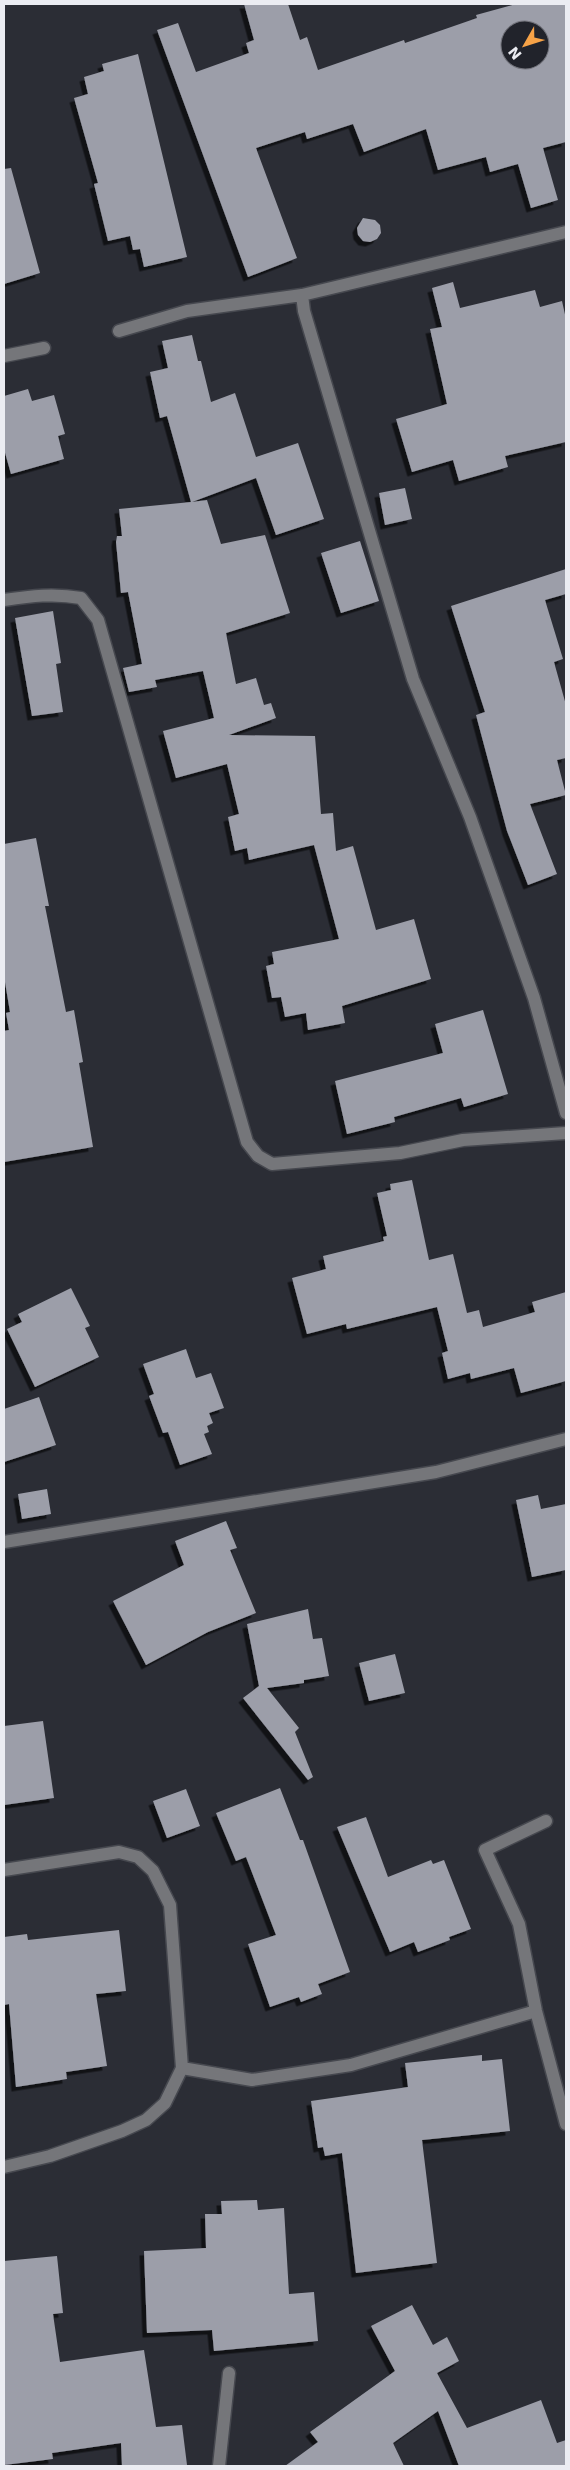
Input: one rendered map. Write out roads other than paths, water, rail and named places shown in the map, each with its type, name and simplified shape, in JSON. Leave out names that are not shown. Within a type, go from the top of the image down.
[{"type":"street","points":[[119,331],[188,311],[302,294],[566,232]]},
{"type":"street","points":[[302,294],[304,311],[413,679],[470,817],[531,989],[566,1114]]},
{"type":"street","points":[[4,356],[44,348]]},
{"type":"street","points":[[4,600],[39,594],[59,594],[81,598],[98,620],[247,1142],[258,1156],[272,1164],[400,1153],[463,1140],[566,1133]]},
{"type":"street","points":[[4,1542],[333,1487],[436,1472],[566,1439]]},
{"type":"street","points":[[546,1821],[485,1850],[519,1924],[536,2011],[566,2124]]},
{"type":"street","points":[[4,1870],[119,1852],[138,1857],[153,1871],[170,1905],[182,2068],[165,2103],[146,2120],[122,2131],[50,2156],[4,2167]]},
{"type":"street","points":[[182,2068],[252,2080],[351,2065],[536,2011]]},
{"type":"street","points":[[219,2466],[229,2373]]}]
